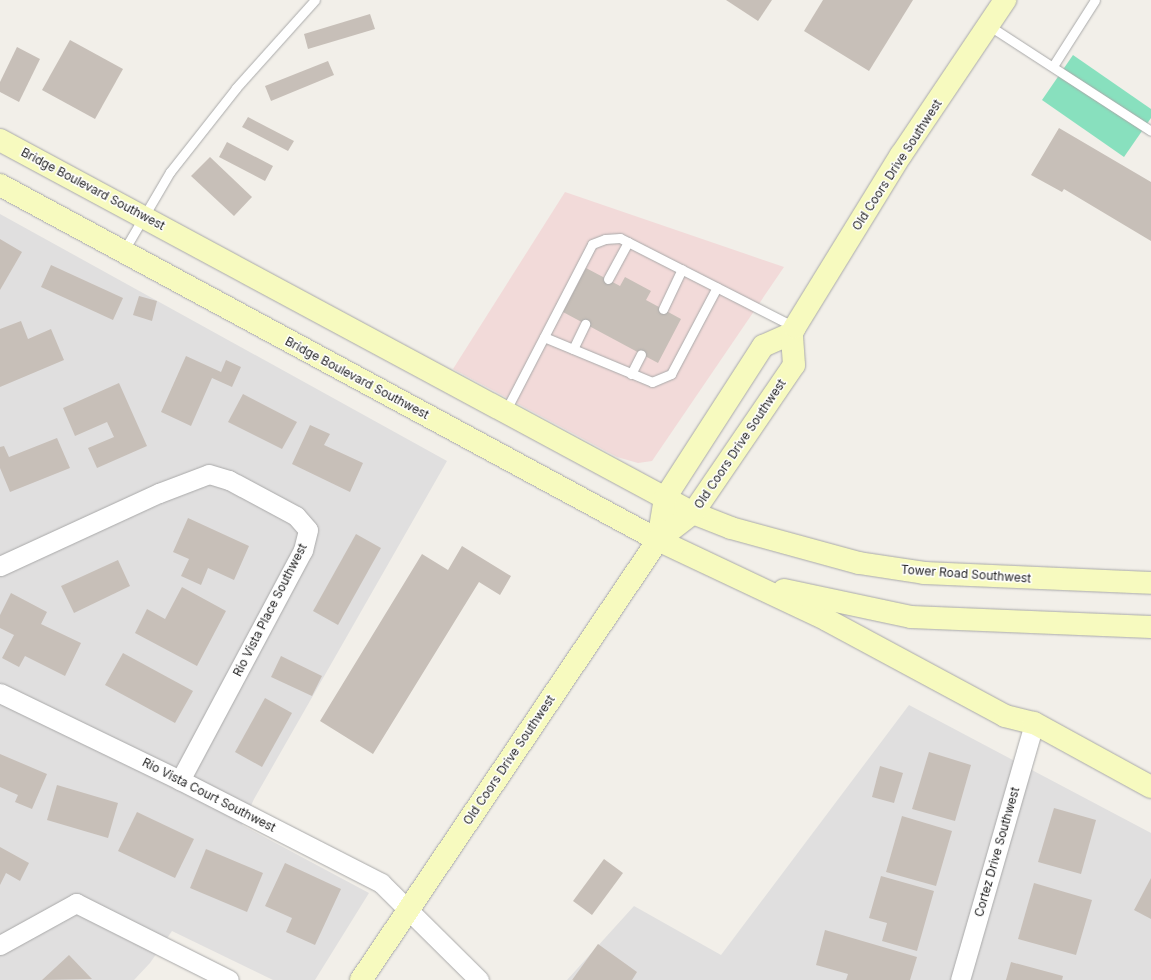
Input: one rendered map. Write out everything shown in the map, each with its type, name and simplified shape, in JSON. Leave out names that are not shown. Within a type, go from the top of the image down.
[{"type":"main road","name":"Old Coors Drive Southwest","points":[[658,540],[665,498],[764,346],[794,330],[901,155],[1005,0]]},
{"type":"main road","name":"Bridge Boulevard Southwest","points":[[1,141],[693,513]]},
{"type":"main road","name":"Bridge Boulevard Southwest","points":[[0,185],[658,540],[717,566]]},
{"type":"main road","name":"Old Coors Drive Southwest","points":[[361,980],[658,540],[693,513],[794,365],[794,330]]},
{"type":"main road","name":"Tower Road Southwest","points":[[693,513],[771,541],[859,564],[938,574],[1151,583]]},
{"type":"main road","points":[[717,566],[781,589],[911,617],[1151,627]]},
{"type":"main road","points":[[717,566],[827,620],[1005,716],[1034,723],[1151,787]]},
{"type":"street","name":"Rio Vista Place Southwest","points":[[0,566],[159,493],[210,474],[229,480],[296,516],[308,530],[303,550],[180,780]]},
{"type":"street","name":"Rio Vista Court Southwest","points":[[0,693],[180,780],[381,883],[479,980]]},
{"type":"street","name":"Cortez Drive Southwest","points":[[960,980],[1034,723]]},
{"type":"street","points":[[0,945],[76,903],[229,980]]},
{"type":"lane","points":[[123,252],[142,216],[170,172],[236,88],[315,0]]},
{"type":"lane","points":[[1053,66],[1096,0]]},
{"type":"lane","points":[[988,25],[1151,131]]},
{"type":"lane","points":[[505,412],[592,244],[605,239],[620,238],[717,287],[794,330]]},
{"type":"lane","points":[[608,280],[628,242]]},
{"type":"lane","points":[[663,309],[682,269]]},
{"type":"lane","points":[[544,337],[652,382],[671,374],[717,287]]},
{"type":"lane","points":[[573,349],[585,324]]},
{"type":"lane","points":[[632,374],[641,354]]},
{"type":"shaded area","points":[[565,192],[784,267],[652,461],[638,463],[617,457],[453,369]]},
{"type":"shaded area","points":[[0,214],[447,461],[254,799],[242,825],[369,893],[315,980],[273,980],[172,931],[150,963],[134,980],[0,980]]},
{"type":"shaded area","points":[[909,705],[1151,833],[1151,980],[567,980],[634,906],[721,955]]},
{"type":"green space","points":[[1073,55],[1151,109],[1151,118],[1124,157],[1042,100]]},
{"type":"building","points":[[726,0],[772,0],[758,21]]},
{"type":"building","points":[[823,0],[913,0],[869,71],[804,31]]},
{"type":"building","points":[[370,14],[375,29],[308,49],[304,34]]},
{"type":"building","points":[[70,40],[123,69],[95,119],[42,90]]},
{"type":"building","points":[[17,47],[40,59],[19,102],[0,92],[0,82]]},
{"type":"building","points":[[328,61],[334,75],[271,101],[265,86]]},
{"type":"building","points":[[248,117],[294,141],[288,151],[242,127]]},
{"type":"building","points":[[1059,128],[1151,182],[1151,241],[1064,189],[1062,192],[1031,175]]},
{"type":"building","points":[[227,142],[273,166],[265,181],[219,157]]},
{"type":"building","points":[[210,157],[252,197],[234,216],[191,176]]},
{"type":"building","points":[[0,239],[22,252],[0,290]]},
{"type":"building","points":[[51,265],[123,298],[113,320],[41,287]]},
{"type":"building","points":[[586,268],[620,286],[625,277],[651,291],[646,300],[681,319],[658,363],[563,312]]},
{"type":"building","points":[[139,296],[157,301],[152,321],[133,315]]},
{"type":"building","points":[[21,321],[28,339],[51,329],[64,360],[0,387],[0,329]]},
{"type":"building","points":[[186,356],[221,372],[226,360],[241,367],[232,387],[212,378],[191,426],[161,412]]},
{"type":"building","points":[[119,383],[147,446],[97,468],[88,448],[114,437],[107,422],[75,436],[63,408]]},
{"type":"building","points":[[243,394],[297,422],[282,449],[228,422]]},
{"type":"building","points":[[310,425],[330,434],[324,445],[363,463],[350,492],[292,464]]},
{"type":"building","points":[[57,438],[70,468],[10,492],[0,468],[0,447],[4,446],[9,457]]},
{"type":"building","points":[[188,518],[249,546],[234,580],[208,568],[201,585],[181,576],[189,559],[173,552]]},
{"type":"building","points":[[356,534],[381,548],[338,625],[313,611]]},
{"type":"building","points":[[462,546],[511,576],[500,595],[479,582],[373,754],[320,721],[422,554],[448,570]]},
{"type":"building","points":[[118,560],[130,586],[74,613],[61,586]]},
{"type":"building","points":[[182,587],[226,611],[197,666],[135,633],[147,609],[165,619]]},
{"type":"building","points":[[11,593],[47,612],[41,624],[81,643],[65,676],[25,656],[19,667],[2,658],[14,635],[0,628],[0,615]]},
{"type":"building","points":[[123,653],[193,691],[175,723],[105,685]]},
{"type":"building","points":[[281,656],[322,676],[312,696],[271,677]]},
{"type":"building","points":[[265,698],[292,713],[262,767],[235,752]]},
{"type":"building","points":[[929,752],[971,765],[955,821],[912,809]]},
{"type":"building","points":[[0,754],[47,774],[32,809],[15,802],[18,795],[0,787]]},
{"type":"building","points":[[880,766],[903,773],[894,803],[872,797]]},
{"type":"building","points":[[57,785],[118,803],[108,838],[47,820]]},
{"type":"building","points":[[1054,808],[1096,820],[1081,874],[1038,862]]},
{"type":"building","points":[[137,812],[194,839],[175,878],[118,851]]},
{"type":"building","points":[[902,816],[952,831],[936,886],[886,872]]},
{"type":"building","points":[[0,847],[29,863],[20,881],[6,873],[0,885]]},
{"type":"building","points":[[206,849],[263,873],[247,912],[190,888]]},
{"type":"building","points":[[604,859],[623,873],[592,915],[573,901]]},
{"type":"building","points":[[285,863],[341,889],[315,945],[286,932],[292,918],[265,906]]},
{"type":"building","points":[[881,876],[934,891],[917,951],[882,941],[887,923],[869,918]]},
{"type":"building","points":[[1151,878],[1151,919],[1134,910]]},
{"type":"building","points":[[1034,883],[1092,900],[1076,955],[1018,939]]},
{"type":"building","points":[[825,930],[917,957],[910,980],[846,980],[848,974],[816,965]]},
{"type":"building","points":[[598,944],[637,972],[632,980],[572,980]]},
{"type":"building","points":[[69,955],[92,979],[42,980]]},
{"type":"building","points":[[1011,962],[1063,976],[1062,980],[1006,980]]}]
